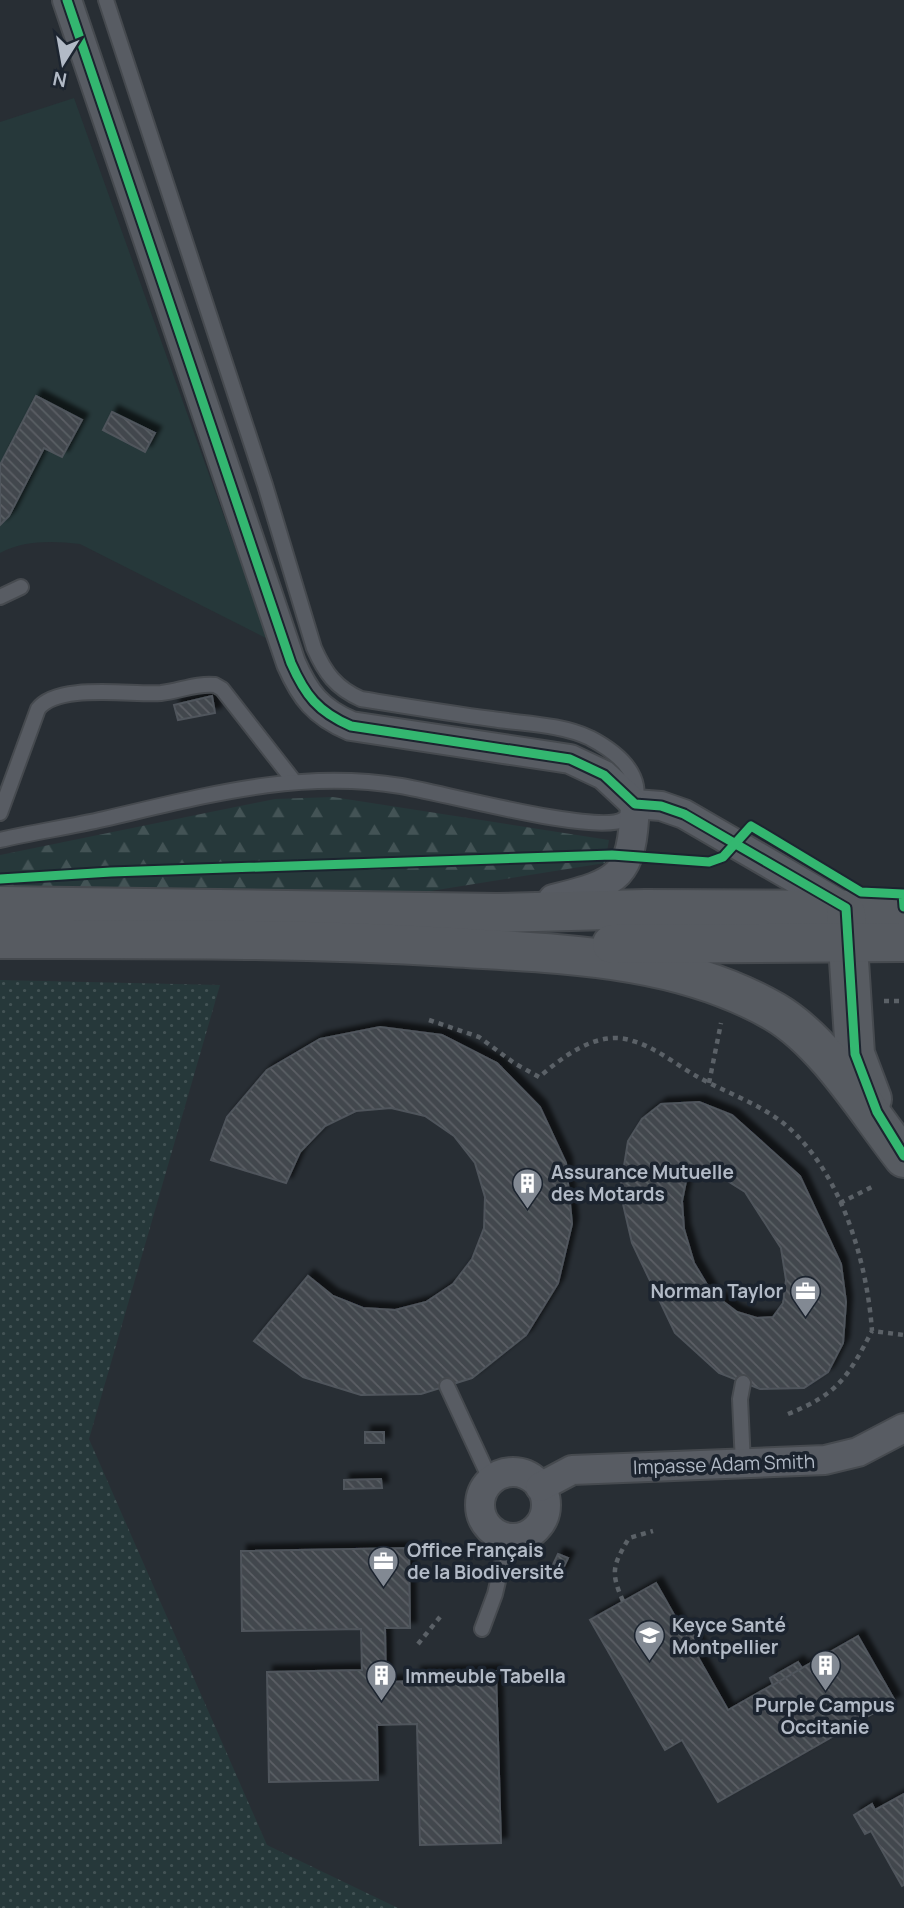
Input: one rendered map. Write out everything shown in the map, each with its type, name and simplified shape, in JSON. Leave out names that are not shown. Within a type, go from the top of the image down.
[{"type":"main road","points":[[0,906],[497,913],[904,925]]},
{"type":"main road","points":[[460,948],[756,941],[847,924],[904,909]]},
{"type":"main road","points":[[847,924],[904,942]]},
{"type":"main road","points":[[847,924],[855,1054],[877,1112],[904,1157]]},
{"type":"main road","points":[[0,939],[330,940],[598,956],[682,974],[734,991],[777,1013],[818,1047],[904,1157]]},
{"type":"street","points":[[67,0],[291,663],[309,699],[332,718],[351,726],[570,758],[604,775],[635,804],[661,806],[684,814],[847,924]]},
{"type":"street","points":[[497,913],[591,891],[609,882],[621,870],[628,856],[635,804]]},
{"type":"street","name":"Impasse Adam Smith","points":[[540,1487],[572,1470],[825,1460],[858,1452],[904,1428]]},
{"type":"street","points":[[522,1474],[540,1487],[546,1507],[538,1527],[519,1538],[508,1538],[489,1529],[483,1520],[480,1499],[491,1481],[500,1475],[522,1474]]},
{"type":"lane","points":[[0,840],[245,786],[293,780],[335,779],[401,786],[580,822],[619,822],[627,818],[635,804],[636,786],[629,769],[611,751],[589,738],[551,727],[361,699],[341,689],[321,665],[106,0]]},
{"type":"lane","points":[[0,597],[21,587]]},
{"type":"lane","points":[[0,813],[38,709],[52,697],[79,693],[162,692],[215,685],[293,780]]},
{"type":"lane","points":[[743,1382],[740,1399],[743,1464]]},
{"type":"lane","points":[[447,1386],[491,1481]]},
{"type":"lane","points":[[482,1629],[495,1594],[508,1538]]},
{"type":"path","points":[[709,1083],[723,1012]]},
{"type":"path","points":[[429,1020],[480,1037],[513,1063],[539,1077],[592,1041],[632,1040],[782,1122],[811,1152],[841,1203],[860,1252],[869,1296],[872,1331],[850,1374],[819,1401],[788,1414]]},
{"type":"path","points":[[841,1203],[872,1187]]},
{"type":"path","points":[[872,1331],[904,1335]]},
{"type":"path","points":[[623,1601],[613,1578],[617,1559],[629,1538],[653,1531]]},
{"type":"path","points":[[418,1644],[440,1617]]},
{"type":"green space","points":[[74,98],[268,639],[80,544],[39,542],[0,553],[0,122]]},
{"type":"green space","points":[[333,797],[609,840],[605,863],[406,895],[0,895],[0,855],[275,799]]},
{"type":"green space","points":[[0,980],[220,985],[89,1439],[267,1845],[398,1908],[0,1908]]},
{"type":"building","points":[[36,396],[82,420],[62,457],[44,448],[9,516],[0,525],[0,465]]},
{"type":"building","points":[[112,412],[155,433],[145,452],[103,430]]},
{"type":"building","points":[[212,696],[215,713],[178,720],[174,705]]},
{"type":"building","name":"Assurance Mutuelle des Motards","points":[[380,1027],[442,1035],[497,1063],[540,1107],[566,1163],[572,1224],[558,1283],[526,1335],[472,1378],[421,1394],[361,1395],[303,1377],[254,1341],[308,1276],[333,1296],[363,1308],[395,1310],[426,1302],[453,1284],[472,1259],[484,1228],[485,1197],[475,1163],[454,1136],[425,1116],[391,1108],[356,1111],[325,1126],[300,1152],[286,1183],[211,1160],[227,1117],[267,1070],[320,1039]]},
{"type":"building","points":[[699,1102],[732,1115],[800,1176],[841,1264],[846,1302],[843,1343],[828,1372],[804,1388],[760,1389],[719,1373],[675,1333],[632,1243],[620,1191],[628,1141],[642,1119],[661,1104]],"holes":[[[698,1173],[718,1175],[745,1192],[781,1248],[786,1280],[783,1303],[773,1317],[757,1318],[737,1312],[712,1293],[694,1263],[684,1229],[682,1201],[686,1181]]]},
{"type":"building","points":[[365,1432],[384,1432],[384,1443],[365,1443]]},
{"type":"building","points":[[381,1479],[382,1488],[344,1489],[344,1480]]},
{"type":"building","name":"Immeuble Tabella","points":[[409,1548],[410,1628],[385,1628],[386,1682],[416,1681],[415,1673],[496,1671],[501,1843],[420,1845],[417,1724],[377,1725],[378,1780],[269,1782],[267,1672],[362,1670],[361,1629],[242,1631],[241,1551]]},
{"type":"building","points":[[558,1554],[568,1558],[560,1575],[550,1571]]},
{"type":"building","name":"Purple Campus Occitanie","points":[[656,1583],[728,1710],[858,1636],[895,1701],[718,1802],[682,1740],[665,1750],[590,1620]]},
{"type":"building","points":[[688,1625],[704,1654],[698,1657],[682,1629]]},
{"type":"building","points":[[798,1662],[802,1668],[773,1685],[770,1678]]},
{"type":"building","points":[[904,1794],[902,1886],[871,1831],[865,1834],[854,1815],[872,1804],[875,1810]]},
{"type":"cycle path","points":[[67,0],[291,663],[307,693],[330,715],[351,726],[570,759],[604,775],[635,804],[661,806],[684,814],[846,908],[855,1054],[877,1112],[904,1156]]},
{"type":"cycle path","points":[[0,879],[111,872],[612,855],[709,862],[723,857],[751,826],[861,892],[903,894],[904,907]]},
{"type":"place","name":"Assurance Mutuelle des Motards","points":[[528,1210]]},
{"type":"place","name":"Norman Taylor","points":[[806,1318]]},
{"type":"place","name":"Office Français de la Biodiversité","points":[[384,1588]]},
{"type":"place","name":"Keyce Santé Montpellier","points":[[649,1663]]},
{"type":"place","name":"Purple Campus Occitanie","points":[[825,1693]]},
{"type":"place","name":"Immeuble Tabella","points":[[382,1703]]}]
